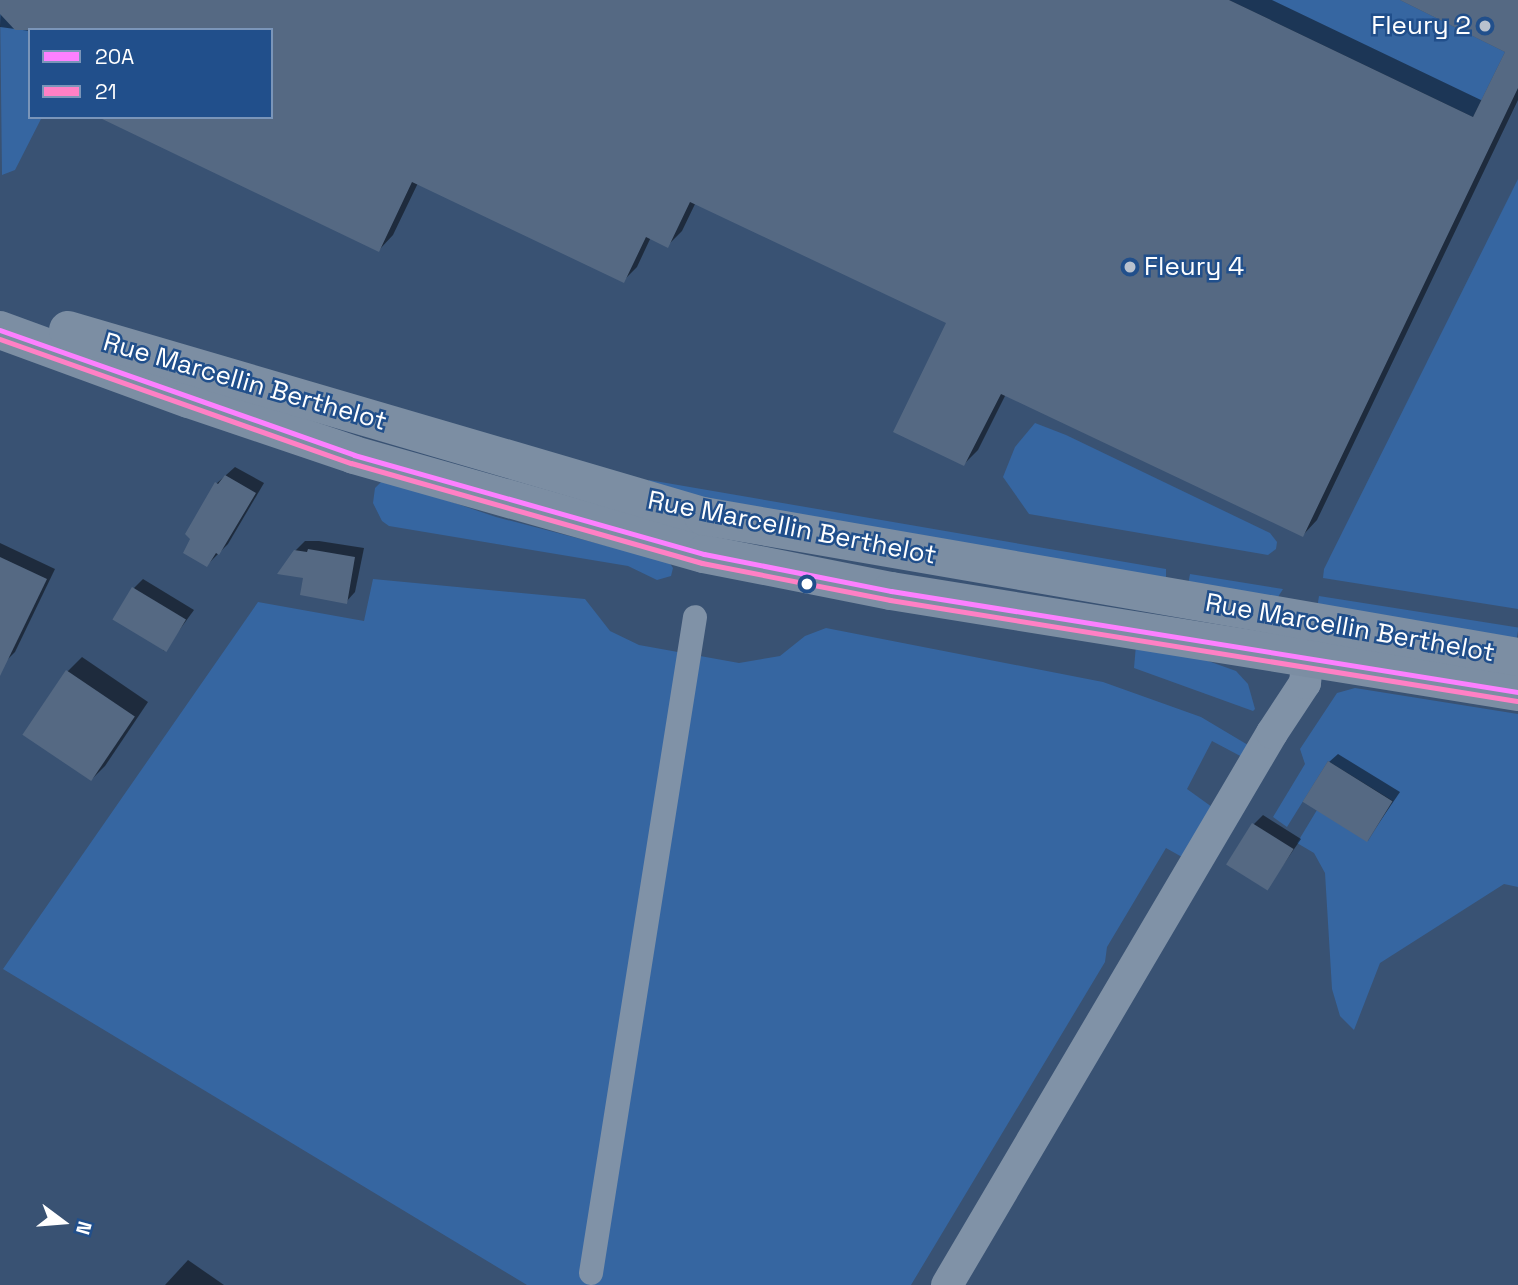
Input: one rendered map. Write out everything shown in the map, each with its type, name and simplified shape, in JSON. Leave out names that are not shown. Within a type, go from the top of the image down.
[{"type":"main road","name":"Rue Marcellin Berthelot","points":[[0,310],[703,516],[1518,657]]},
{"type":"main road","name":"Rue Marcellin Berthelot","points":[[0,330],[189,399],[354,455],[704,554],[891,591],[1308,656],[1518,692]]},
{"type":"street","points":[[591,1273],[695,617]]},
{"type":"street","points":[[947,1285],[1265,744],[1305,683],[1308,656]]},
{"type":"shaded area","points":[[0,0],[28,28],[28,119],[41,119],[15,170],[2,175]]},
{"type":"shaded area","points":[[1229,0],[1400,0],[1505,52],[1473,117]]},
{"type":"shaded area","points":[[1518,179],[1518,609],[1323,578],[1324,569]]},
{"type":"shaded area","points":[[1035,423],[1066,435],[1270,533],[1277,542],[1276,549],[1268,555],[1029,514],[1003,477],[1015,447]]},
{"type":"shaded area","points":[[384,479],[496,517],[669,562],[673,568],[671,576],[657,580],[628,566],[389,526],[382,521],[373,503],[375,488]]},
{"type":"shaded area","points":[[649,480],[1166,569],[1166,586],[647,490]]},
{"type":"shaded area","points":[[1190,574],[1283,589],[1273,605],[1187,590]]},
{"type":"shaded area","points":[[373,579],[585,599],[610,631],[639,645],[739,663],[780,656],[805,636],[826,628],[1103,682],[1201,717],[1253,748],[1246,759],[1212,741],[1187,789],[1212,807],[1182,857],[1166,848],[1107,947],[1105,962],[911,1285],[527,1285],[3,969],[258,602],[364,621]]},
{"type":"shaded area","points":[[1319,596],[1518,628],[1516,642],[1317,611]]},
{"type":"shaded area","points":[[1136,645],[1186,653],[1236,671],[1248,684],[1255,709],[1253,711],[1134,668]]},
{"type":"shaded area","points":[[1355,688],[1518,714],[1518,887],[1504,884],[1380,963],[1354,1030],[1340,1016],[1332,989],[1325,873],[1314,853],[1297,843],[1317,810],[1368,841],[1393,801],[1328,761],[1287,827],[1273,817],[1305,764],[1300,749],[1337,693]]},
{"type":"building","name":"Fleury 4","points":[[0,0],[1229,0],[1473,117],[1505,52],[1400,0],[1518,0],[1518,88],[1303,537],[1001,394],[964,466],[893,432],[946,323],[690,202],[668,248],[646,237],[624,283],[412,182],[379,252],[102,119],[273,119],[273,28],[15,30],[0,14]]},
{"type":"building","points":[[225,475],[256,493],[219,555],[216,553],[207,567],[183,553],[190,539],[185,534],[215,482],[218,484]]},
{"type":"building","points":[[308,549],[355,557],[347,604],[300,595],[303,578],[277,574],[294,550],[307,552]]},
{"type":"building","points":[[0,557],[47,579],[0,676]]},
{"type":"building","points":[[132,587],[186,619],[166,652],[112,620]]},
{"type":"building","points":[[66,670],[135,716],[91,781],[22,735]]},
{"type":"building","points":[[1328,761],[1392,801],[1367,842],[1303,802]]},
{"type":"building","points":[[1252,823],[1294,849],[1268,891],[1226,865]]},
{"type":"transit line","name":"20A","points":[[0,330],[354,455],[704,554],[891,591],[1518,692]]},
{"type":"transit line","name":"21","points":[[0,339],[351,463],[702,563],[890,600],[1517,701]]},
{"type":"place","name":"Fleury 2","points":[[1485,26]]},
{"type":"place","name":"Fleury 4","points":[[1130,267]]}]
